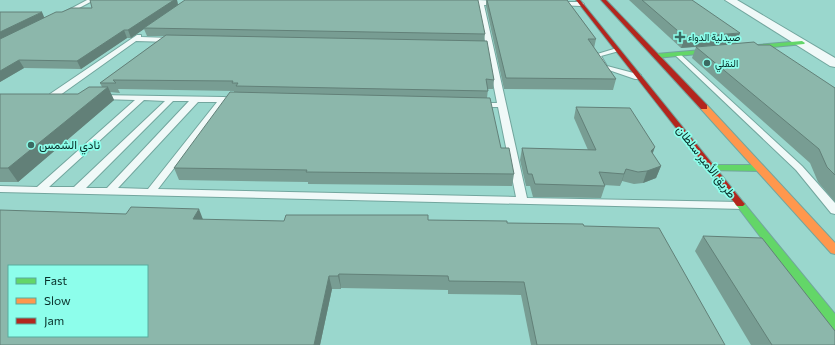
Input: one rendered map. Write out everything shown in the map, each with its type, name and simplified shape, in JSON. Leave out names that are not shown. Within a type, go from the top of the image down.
[{"type":"main road","points":[[603,0],[835,250]]},
{"type":"main road","name":"طريق الأمير سلطان","points":[[579,2],[835,324]]},
{"type":"main road","points":[[656,56],[802,43]]},
{"type":"main road","points":[[711,168],[758,168]]},
{"type":"street","points":[[730,0],[835,63]]},
{"type":"lane","points":[[57,17],[91,0]]},
{"type":"lane","points":[[480,1],[485,46],[502,105],[522,201]]},
{"type":"lane","points":[[457,2],[480,1],[503,3]]},
{"type":"lane","points":[[549,4],[579,2]]},
{"type":"lane","points":[[68,96],[49,96],[147,31]]},
{"type":"lane","points":[[134,39],[182,40]]},
{"type":"lane","points":[[762,47],[774,55]]},
{"type":"lane","points":[[617,50],[597,55],[606,67],[638,77]]},
{"type":"lane","points":[[677,54],[799,168],[835,210]]},
{"type":"lane","points":[[90,96],[247,100]]},
{"type":"lane","points":[[39,190],[143,98]]},
{"type":"lane","points":[[76,191],[172,98]]},
{"type":"lane","points":[[108,192],[196,99]]},
{"type":"lane","points":[[150,193],[223,99]]},
{"type":"lane","points":[[470,105],[502,105]]},
{"type":"lane","points":[[0,189],[741,206]]},
{"type":"building","points":[[90,0],[174,0],[128,30],[124,30],[77,61],[19,60],[0,71],[0,39],[56,12],[62,12],[71,8],[92,8]]},
{"type":"building","points":[[185,0],[478,0],[485,34],[144,28]]},
{"type":"building","points":[[487,0],[567,0],[596,39],[588,39],[616,79],[506,78]]},
{"type":"building","points":[[642,0],[692,0],[740,33],[685,37]]},
{"type":"building","points":[[0,12],[42,12],[0,32]]},
{"type":"building","points":[[166,35],[487,41],[494,80],[486,79],[488,91],[236,86],[238,83],[232,83],[233,81],[113,80],[116,83],[100,83]]},
{"type":"building","points":[[754,42],[758,45],[770,45],[835,88],[835,175],[827,167],[819,149],[696,47]]},
{"type":"building","name":"نادي الشمس","points":[[89,87],[108,87],[8,168],[0,168],[0,94],[78,94]]},
{"type":"building","points":[[230,92],[490,98],[501,148],[509,148],[514,174],[306,172],[307,170],[174,168]]},
{"type":"building","points":[[576,107],[630,108],[655,147],[651,151],[661,166],[647,171],[638,172],[626,169],[624,174],[599,172],[605,186],[535,184],[532,174],[528,174],[522,148],[596,150]]},
{"type":"building","points":[[131,207],[199,209],[193,219],[284,221],[286,215],[428,215],[428,220],[507,221],[507,223],[583,224],[584,226],[659,228],[725,345],[537,345],[524,282],[449,281],[448,276],[339,274],[338,276],[329,276],[314,345],[0,345],[0,210],[126,214]]},
{"type":"building","points":[[703,236],[762,238],[835,331],[835,345],[772,345]]},
{"type":"traffic: fast","points":[[656,56],[802,43]]},
{"type":"traffic: fast","points":[[711,168],[758,168]]},
{"type":"traffic: fast","points":[[740,204],[835,324]]},
{"type":"traffic: slow","points":[[704,107],[835,250]]},
{"type":"traffic: jam","points":[[578,0],[740,204]]},
{"type":"traffic: jam","points":[[603,0],[704,107]]},
{"type":"place","name":"صيدلية الدواء","points":[[680,37]]},
{"type":"place","name":"النقلي","points":[[707,63]]},
{"type":"place","name":"نادي الشمس","points":[[31,145]]}]
